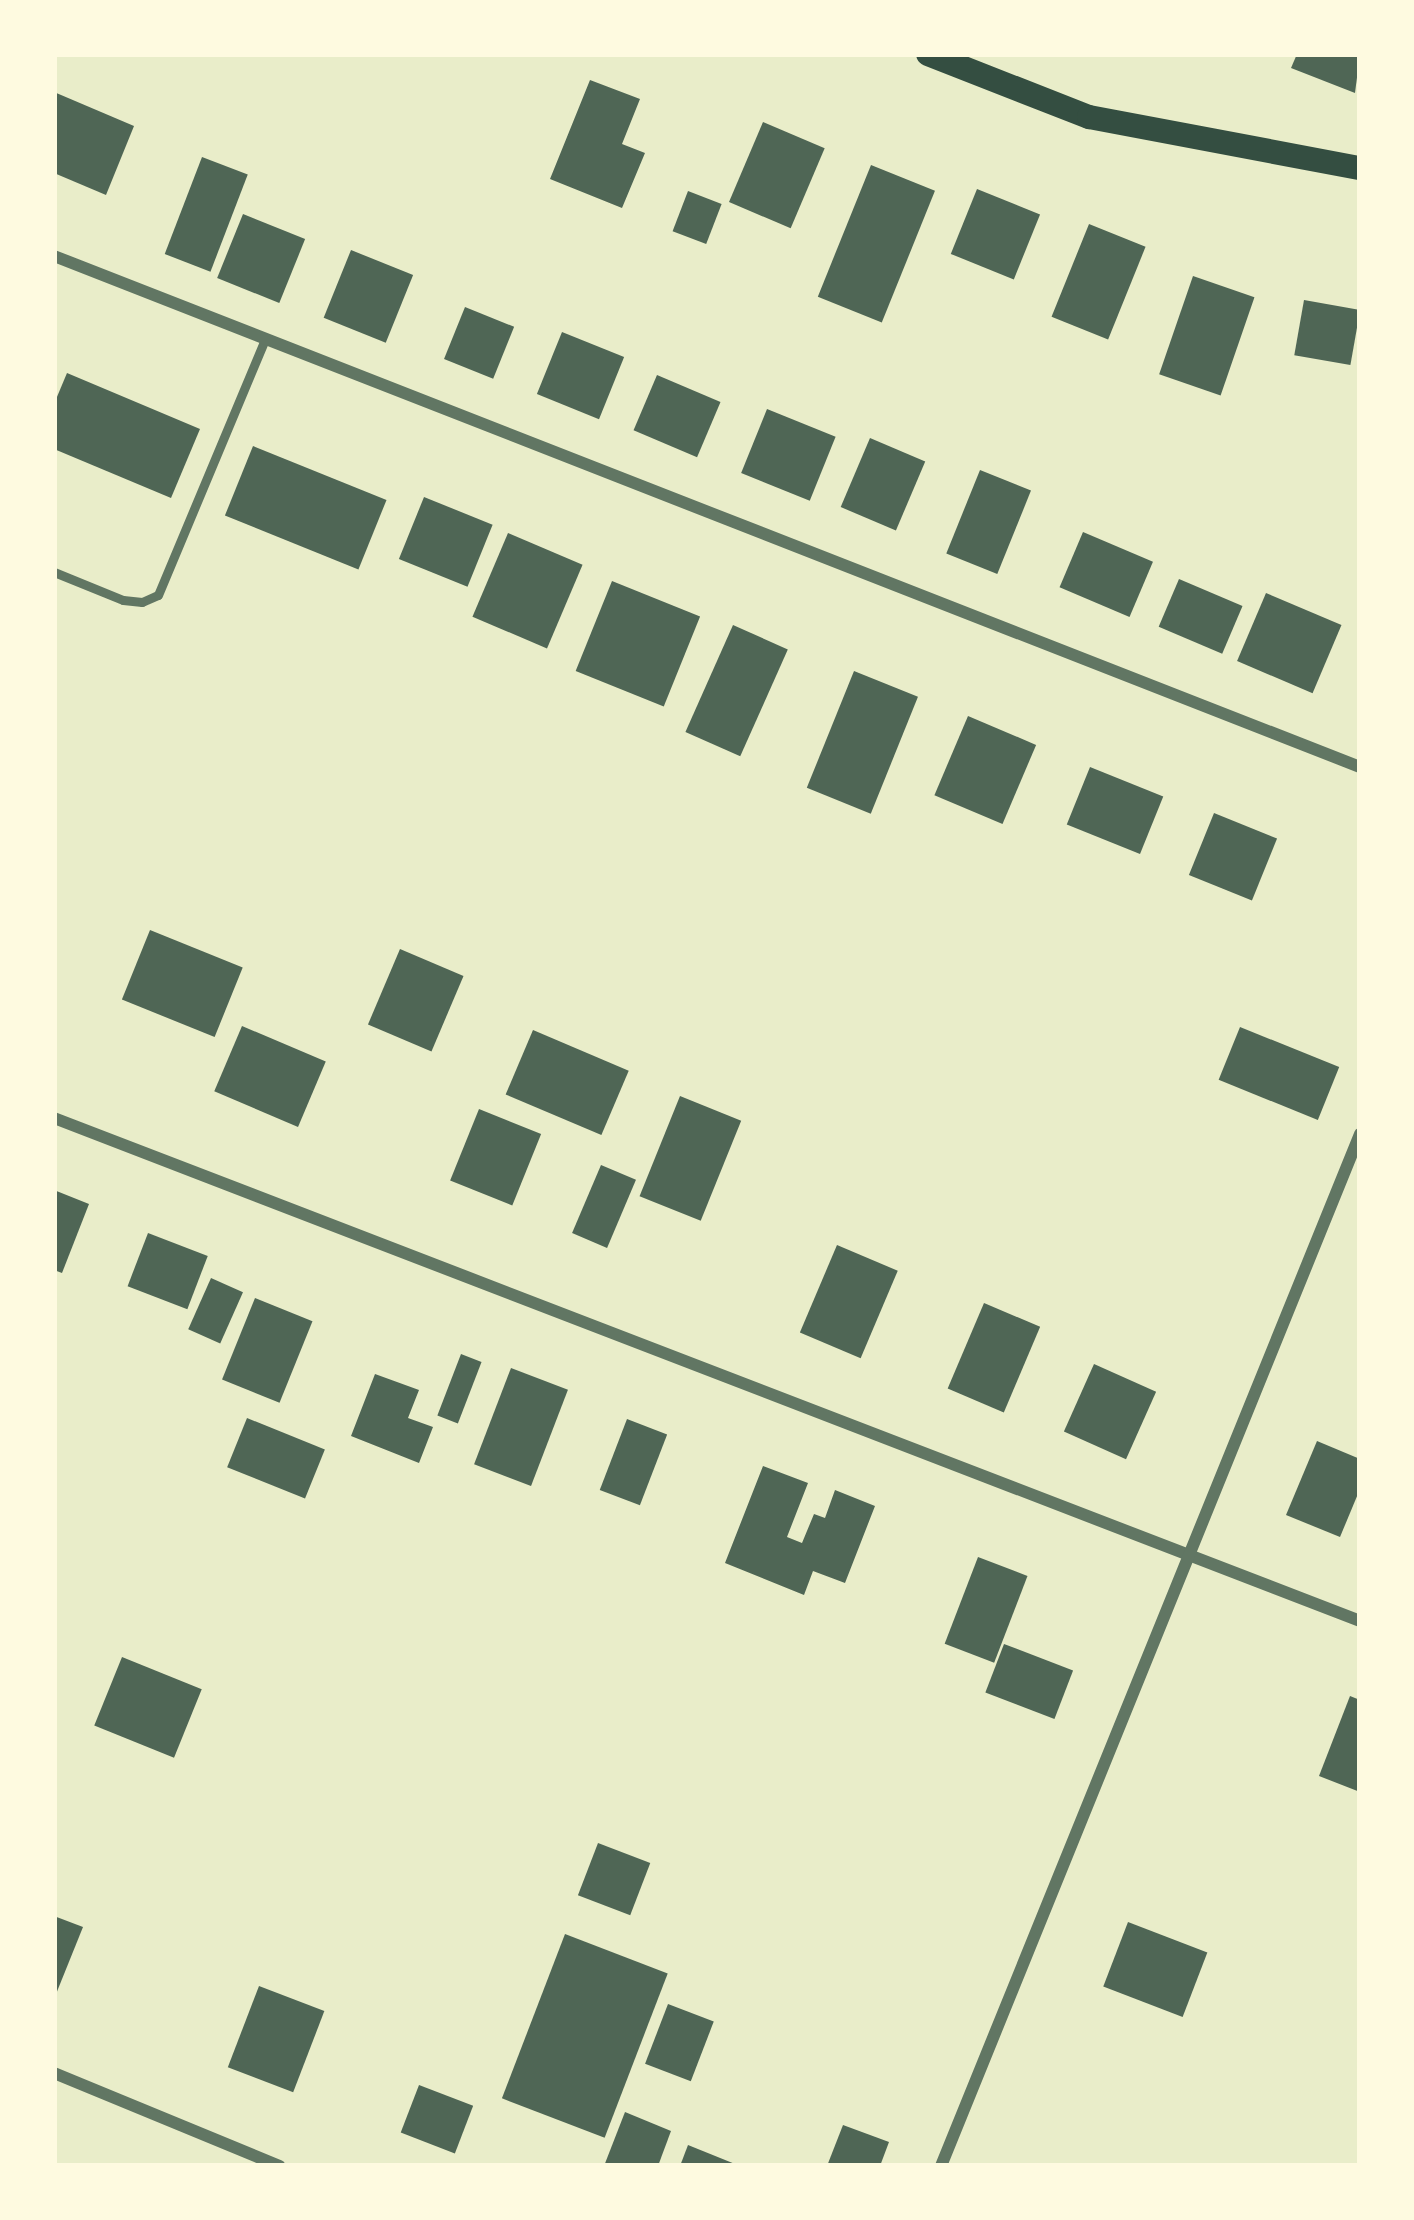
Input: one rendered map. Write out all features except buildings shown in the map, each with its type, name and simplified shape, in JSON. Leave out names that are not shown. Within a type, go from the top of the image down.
[{"type":"main road","points":[[928,54],[1089,116],[1360,168]]},
{"type":"street","points":[[54,256],[1360,767]]},
{"type":"street","points":[[54,1118],[1360,1621]]},
{"type":"street","points":[[941,2166],[1360,1134]]},
{"type":"street","points":[[54,2073],[280,2166]]},
{"type":"lane","points":[[54,572],[122,600],[142,602],[158,595],[265,339]]}]
